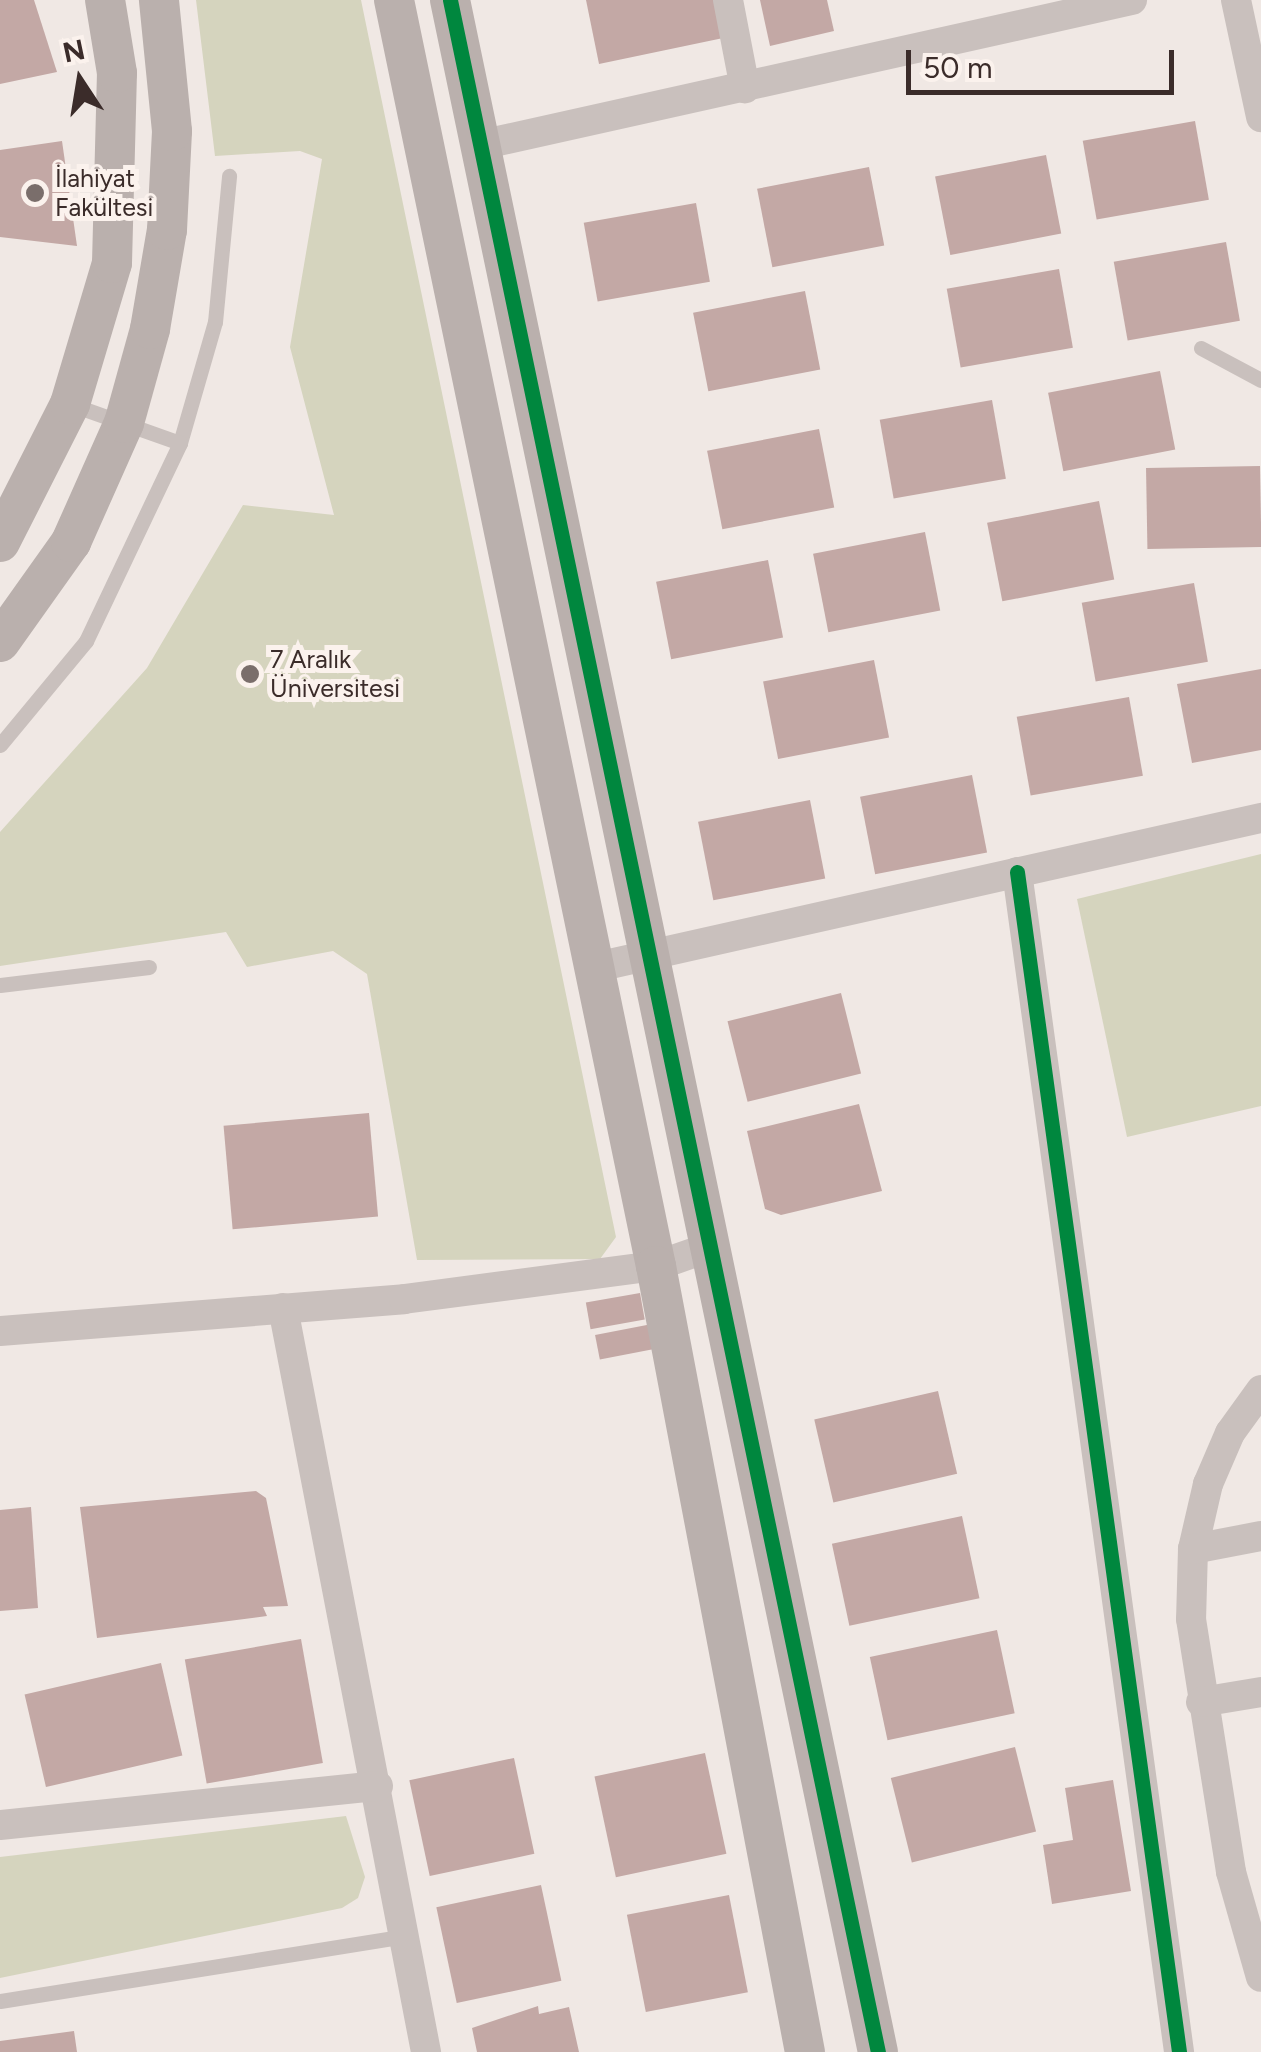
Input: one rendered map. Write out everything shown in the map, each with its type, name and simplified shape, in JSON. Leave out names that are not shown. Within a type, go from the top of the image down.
[{"type":"street","points":[[0,542],[70,404],[112,263],[118,73],[105,0]]},
{"type":"street","points":[[0,642],[70,542],[124,423],[167,230],[172,130],[158,0]]},
{"type":"street","points":[[394,0],[656,1266],[805,2052]]},
{"type":"street","points":[[450,0],[878,2052]]},
{"type":"street","points":[[728,0],[744,88]]},
{"type":"street","points":[[480,145],[1132,0]]},
{"type":"street","points":[[1236,0],[1261,116]]},
{"type":"street","points":[[592,968],[1261,818]]},
{"type":"street","points":[[1018,872],[1179,2052]]},
{"type":"street","points":[[0,1331],[282,1308],[656,1266],[710,1247]]},
{"type":"street","points":[[282,1308],[378,1786],[426,2052]]},
{"type":"street","points":[[1260,1973],[1231,1872],[1201,1702],[1191,1619],[1193,1548],[1208,1484],[1230,1432],[1261,1390]]},
{"type":"street","points":[[1193,1548],[1261,1536]]},
{"type":"street","points":[[1201,1702],[1261,1692]]},
{"type":"street","points":[[0,1825],[378,1786]]},
{"type":"lane","points":[[0,745],[86,640],[180,443],[214,322],[229,176]]},
{"type":"lane","points":[[1202,348],[1261,380]]},
{"type":"lane","points":[[70,404],[180,443]]},
{"type":"lane","points":[[0,985],[149,967]]},
{"type":"lane","points":[[0,2001],[405,1936]]},
{"type":"green space","points":[[196,0],[361,0],[616,1237],[600,1259],[417,1260],[367,974],[333,951],[247,967],[226,932],[0,966],[0,832],[147,668],[243,505],[334,515],[290,347],[322,159],[300,151],[215,156]]},
{"type":"green space","points":[[1261,854],[1261,1106],[1127,1137],[1077,899]]},
{"type":"green space","points":[[346,1816],[365,1877],[358,1898],[342,1908],[0,1978],[0,1857]]},
{"type":"building","points":[[0,0],[34,0],[57,72],[0,84]]},
{"type":"building","points":[[586,0],[720,0],[728,37],[599,64]]},
{"type":"building","points":[[760,0],[827,0],[834,31],[770,46]]},
{"type":"building","points":[[1195,121],[1209,200],[1097,220],[1083,141]]},
{"type":"building","name":"İlahiyat Fakültesi","points":[[62,141],[77,246],[0,237],[0,150]]},
{"type":"building","points":[[1046,155],[1061,234],[950,255],[935,177]]},
{"type":"building","points":[[869,167],[884,246],[772,267],[757,189]]},
{"type":"building","points":[[696,203],[710,282],[598,302],[584,223]]},
{"type":"building","points":[[1226,242],[1240,321],[1128,341],[1114,262]]},
{"type":"building","points":[[1059,269],[1073,348],[961,368],[947,289]]},
{"type":"building","points":[[805,291],[820,370],[708,391],[693,313]]},
{"type":"building","points":[[1160,371],[1175,450],[1063,471],[1048,393]]},
{"type":"building","points":[[992,400],[1006,479],[894,499],[880,420]]},
{"type":"building","points":[[819,429],[834,508],[722,529],[707,451]]},
{"type":"building","points":[[1260,466],[1261,547],[1147,549],[1146,468]]},
{"type":"building","points":[[1099,501],[1114,580],[1002,601],[987,523]]},
{"type":"building","points":[[925,532],[940,611],[828,632],[813,554]]},
{"type":"building","points":[[768,560],[783,638],[671,659],[656,582]]},
{"type":"building","points":[[1194,583],[1208,662],[1096,682],[1082,603]]},
{"type":"building","points":[[874,660],[889,738],[778,759],[763,682]]},
{"type":"building","points":[[1261,669],[1261,750],[1192,763],[1177,684]]},
{"type":"building","points":[[1129,697],[1143,776],[1031,796],[1017,717]]},
{"type":"building","points":[[972,775],[987,853],[875,874],[860,797]]},
{"type":"building","points":[[810,800],[825,879],[713,900],[698,822]]},
{"type":"building","points":[[841,993],[861,1074],[748,1102],[727,1021]]},
{"type":"building","points":[[859,1104],[882,1191],[781,1215],[765,1209],[747,1131]]},
{"type":"building","points":[[369,1113],[378,1217],[233,1229],[224,1126]]},
{"type":"building","points":[[640,1293],[645,1320],[591,1329],[586,1303]]},
{"type":"building","points":[[652,1324],[657,1349],[600,1360],[595,1335]]},
{"type":"building","points":[[938,1391],[957,1474],[833,1502],[814,1420]]},
{"type":"building","points":[[256,1491],[266,1498],[288,1606],[263,1607],[267,1616],[97,1638],[80,1507]]},
{"type":"building","points":[[31,1507],[38,1608],[0,1611],[0,1510]]},
{"type":"building","points":[[962,1516],[979,1598],[849,1626],[832,1544]]},
{"type":"building","points":[[997,1630],[1015,1713],[888,1740],[870,1657]]},
{"type":"building","points":[[301,1639],[323,1763],[207,1784],[185,1659]]},
{"type":"building","points":[[161,1663],[182,1756],[46,1787],[25,1694]]},
{"type":"building","points":[[1015,1747],[1036,1831],[912,1862],[891,1778]]},
{"type":"building","points":[[705,1753],[726,1854],[616,1877],[594,1776]]},
{"type":"building","points":[[514,1758],[534,1854],[430,1876],[409,1780]]},
{"type":"building","points":[[1113,1780],[1131,1891],[1052,1904],[1043,1845],[1073,1840],[1065,1788]]},
{"type":"building","points":[[541,1885],[561,1981],[457,2003],[436,1907]]},
{"type":"building","points":[[729,1895],[748,1992],[646,2012],[627,1915]]},
{"type":"building","points":[[538,2006],[539,2014],[569,2007],[579,2052],[477,2052],[472,2028]]},
{"type":"building","points":[[74,2031],[77,2052],[0,2052],[0,2041]]},
{"type":"cycle path","points":[[450,0],[878,2052]]},
{"type":"cycle path","points":[[1017,872],[1179,2052]]},
{"type":"place","name":"İlahiyat Fakültesi","points":[[35,193]]},
{"type":"place","name":"7 Aralık Üniversitesi","points":[[250,674]]}]
